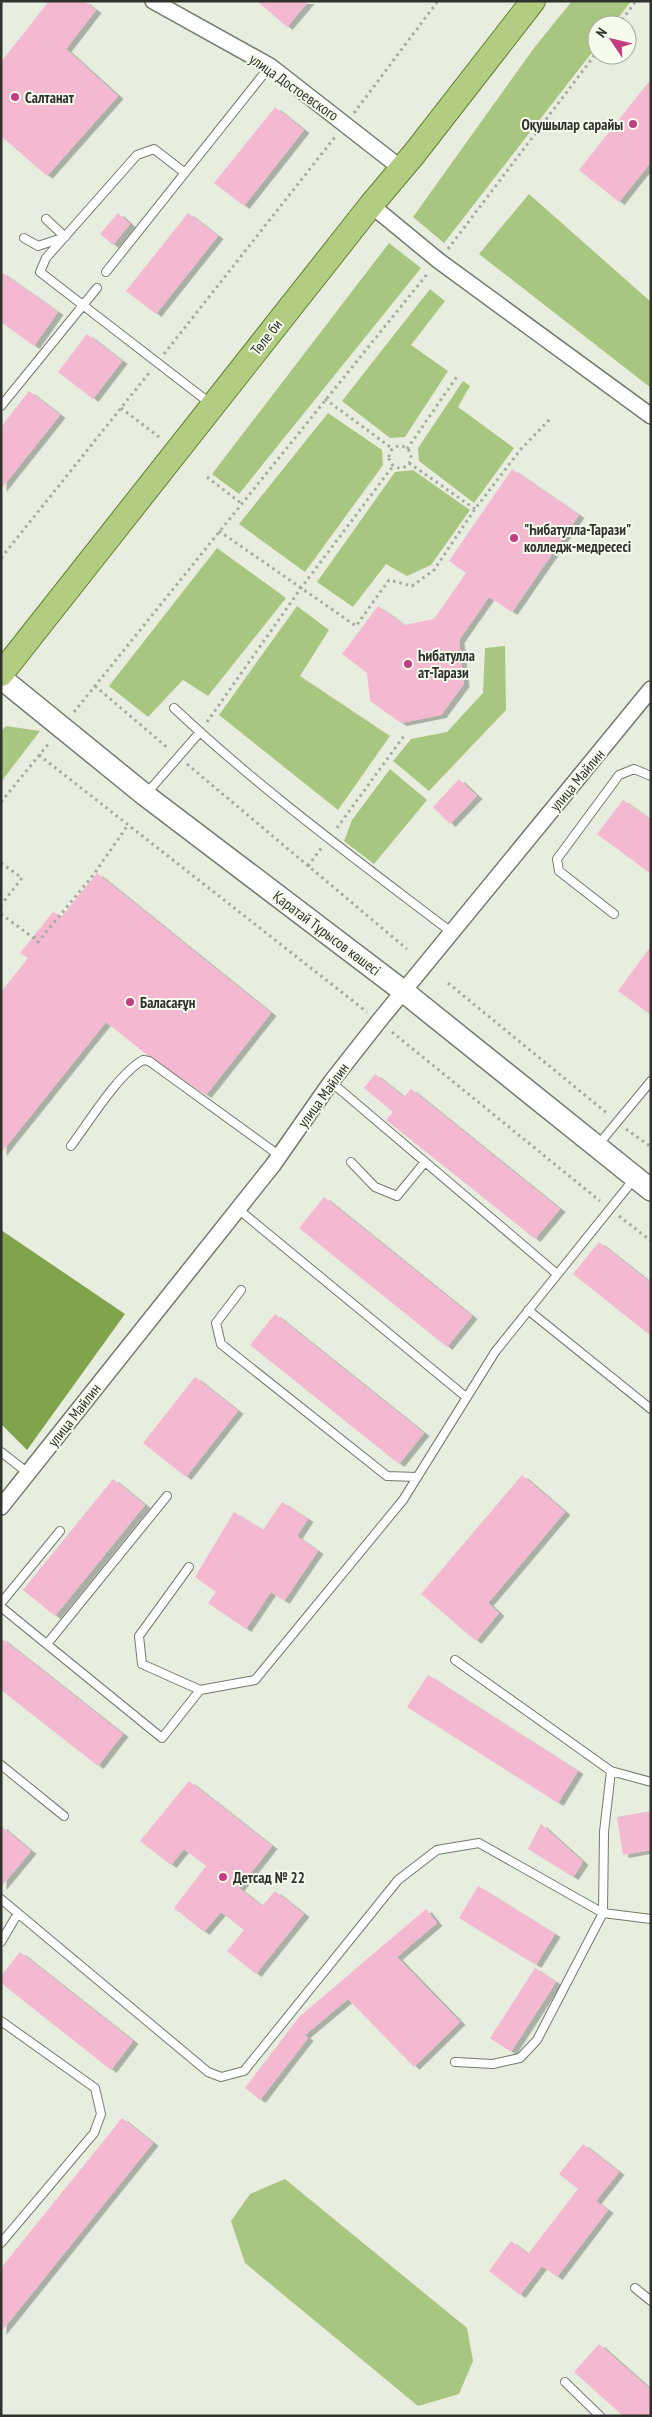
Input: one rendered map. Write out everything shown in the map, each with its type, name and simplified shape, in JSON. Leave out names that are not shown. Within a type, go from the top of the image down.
[{"type":"main road","name":"Төле би","points":[[1,674],[533,1]]},
{"type":"main road","name":"Қаратай Тұрысов көшесі","points":[[1,678],[145,795],[403,991],[643,1183]]},
{"type":"street","name":"улица Достоевского","points":[[153,1],[270,66],[402,169]]},
{"type":"street","points":[[371,204],[439,261],[651,416]]},
{"type":"street","name":"улица Майлин","points":[[1,1507],[280,1156],[330,1082],[651,689]]},
{"type":"lane","points":[[106,272],[270,66]]},
{"type":"lane","points":[[185,173],[154,149],[137,155],[46,258],[40,272],[213,405]]},
{"type":"lane","points":[[46,218],[65,236]]},
{"type":"lane","points":[[24,238],[38,246],[65,236]]},
{"type":"lane","points":[[1,406],[82,304],[97,288]]},
{"type":"lane","points":[[174,708],[200,732],[329,839],[451,932]]},
{"type":"lane","points":[[145,795],[200,732]]},
{"type":"lane","points":[[614,914],[559,871],[557,859],[619,775],[634,769],[651,776]]},
{"type":"lane","points":[[71,1146],[133,1065],[143,1060],[149,1061],[280,1156]]},
{"type":"lane","points":[[597,1147],[651,1081]]},
{"type":"lane","points":[[330,1082],[557,1274]]},
{"type":"lane","points":[[351,1162],[375,1187],[396,1196],[425,1162]]},
{"type":"lane","points":[[189,1567],[138,1636],[142,1664],[200,1690],[255,1680],[356,1559],[402,1500],[495,1352],[557,1274],[643,1183]]},
{"type":"lane","points":[[238,1209],[466,1396]]},
{"type":"lane","points":[[241,1290],[216,1323],[221,1344],[387,1476],[417,1477]]},
{"type":"lane","points":[[528,1310],[651,1409]]},
{"type":"lane","points":[[1,1452],[28,1473]]},
{"type":"lane","points":[[47,1644],[167,1496]]},
{"type":"lane","points":[[1,1602],[60,1531]]},
{"type":"lane","points":[[1,1607],[162,1738],[200,1690]]},
{"type":"lane","points":[[455,1660],[611,1771],[651,1782]]},
{"type":"lane","points":[[1,1765],[64,1816]]},
{"type":"lane","points":[[455,2062],[493,2064],[520,2058],[537,2040],[603,1913],[604,1832],[611,1771]]},
{"type":"lane","points":[[1,1900],[208,2072],[221,2077],[244,2071],[398,1880],[437,1850],[479,1843],[603,1913],[651,1919]]},
{"type":"lane","points":[[1,1942],[18,1913]]},
{"type":"lane","points":[[1,2021],[95,2088],[101,2114],[94,2133],[1,2243]]},
{"type":"lane","points":[[635,2288],[651,2301]]},
{"type":"lane","points":[[564,2382],[600,2416]]},
{"type":"path","points":[[1,558],[244,256],[438,1]]},
{"type":"path","points":[[626,15],[636,1]]},
{"type":"path","points":[[1,802],[325,399],[439,261],[587,65]]},
{"type":"path","points":[[407,449],[458,375]]},
{"type":"path","points":[[325,399],[393,448]]},
{"type":"path","points":[[121,408],[159,437]]},
{"type":"path","points":[[219,531],[356,626],[390,580],[412,586],[434,570],[475,509],[521,449],[552,417]]},
{"type":"path","points":[[393,448],[400,446],[407,449],[411,456],[409,463],[404,468],[393,466]]},
{"type":"path","points":[[393,448],[389,457],[393,466]]},
{"type":"path","points":[[409,463],[475,509]]},
{"type":"path","points":[[200,732],[301,588],[393,466]]},
{"type":"path","points":[[207,477],[241,503]]},
{"type":"path","points":[[95,686],[407,949]]},
{"type":"path","points":[[347,814],[404,736]]},
{"type":"path","points":[[39,755],[379,1021],[606,1205]]},
{"type":"path","points":[[38,942],[94,874],[128,825]]},
{"type":"path","points":[[1,863],[22,878],[1,905]]},
{"type":"path","points":[[1,914],[38,942]]},
{"type":"path","points":[[34,936],[38,942]]},
{"type":"path","points":[[448,983],[618,1123],[651,1147]]},
{"type":"path","points":[[614,1211],[651,1240]]},
{"type":"shaded area","points":[[572,1],[631,1],[620,15],[587,15],[587,59],[444,243],[413,217],[534,48]]},
{"type":"shaded area","points":[[529,194],[651,302],[651,388],[479,254]]},
{"type":"shaded area","points":[[389,243],[421,268],[239,494],[212,474]]},
{"type":"shaded area","points":[[430,289],[445,301],[411,345],[448,371],[405,437],[390,438],[342,401]]},
{"type":"shaded area","points":[[463,381],[470,386],[458,407],[514,448],[474,503],[419,461],[418,448]]},
{"type":"shaded area","points":[[328,413],[382,450],[383,465],[305,572],[239,524]]},
{"type":"shaded area","points":[[413,470],[470,510],[431,565],[407,576],[386,564],[353,607],[317,582],[395,472]]},
{"type":"shaded area","points":[[217,548],[286,598],[208,696],[183,680],[148,717],[109,686]]},
{"type":"shaded area","points":[[297,606],[329,630],[300,676],[390,736],[338,810],[219,715]]},
{"type":"shaded area","points":[[505,646],[506,710],[429,791],[393,761],[411,739],[447,732],[483,693],[485,648]]},
{"type":"shaded area","points":[[6,726],[40,731],[1,782],[1,731]]},
{"type":"shaded area","points":[[390,769],[427,800],[374,864],[344,841],[352,820]]},
{"type":"shaded area","points":[[1,1230],[125,1314],[27,1450],[1,1424]]},
{"type":"shaded area","points":[[285,2179],[467,2328],[473,2361],[459,2394],[418,2406],[245,2263],[231,2221],[250,2194]]},
{"type":"building","points":[[49,1],[84,1],[96,10],[66,49],[118,96],[47,176],[1,136],[1,62]]},
{"type":"building","points":[[257,1],[309,1],[287,27]]},
{"type":"building","name":"Оқушылар сарайы","points":[[651,79],[651,162],[619,202],[579,170]]},
{"type":"building","points":[[275,107],[304,130],[244,206],[214,183]]},
{"type":"building","points":[[118,213],[130,224],[113,245],[100,234]]},
{"type":"building","points":[[188,213],[218,236],[156,314],[126,291]]},
{"type":"building","points":[[1,272],[58,312],[34,346],[1,322]]},
{"type":"building","points":[[87,334],[122,361],[93,399],[58,372]]},
{"type":"building","points":[[29,391],[60,415],[1,489],[1,427]]},
{"type":"building","points":[[512,469],[579,515],[512,612],[489,597],[459,640],[464,684],[441,715],[401,723],[370,701],[367,673],[342,654],[378,606],[404,625],[434,619],[466,573],[449,561]]},
{"type":"building","points":[[459,779],[477,796],[450,824],[433,807]]},
{"type":"building","points":[[623,800],[651,820],[651,874],[597,834]]},
{"type":"building","name":"Баласағұн","points":[[97,873],[271,1013],[206,1095],[147,1055],[106,1022],[1,1153],[1,992],[28,958],[20,953],[53,912],[62,916]]},
{"type":"building","points":[[651,946],[651,1015],[618,991]]},
{"type":"building","points":[[375,1074],[404,1097],[411,1089],[560,1209],[535,1239],[386,1120],[393,1112],[364,1088]]},
{"type":"building","points":[[324,1197],[472,1316],[447,1347],[299,1228]]},
{"type":"building","points":[[599,1242],[651,1283],[651,1336],[573,1274]]},
{"type":"building","points":[[275,1314],[424,1433],[399,1464],[250,1345]]},
{"type":"building","points":[[195,1377],[238,1411],[186,1477],[143,1443]]},
{"type":"building","points":[[522,1475],[565,1512],[488,1603],[499,1613],[476,1641],[421,1594]]},
{"type":"building","points":[[113,1479],[145,1505],[55,1616],[23,1590]]},
{"type":"building","points":[[282,1502],[308,1519],[297,1536],[318,1551],[284,1601],[271,1592],[246,1629],[208,1603],[216,1592],[195,1577],[234,1512],[263,1530]]},
{"type":"building","points":[[1,1638],[123,1734],[98,1766],[1,1690]]},
{"type":"building","points":[[428,1675],[578,1771],[558,1803],[407,1707]]},
{"type":"building","name":"Детсад № 22","points":[[189,1781],[272,1846],[239,1888],[262,1906],[275,1891],[304,1914],[256,1974],[227,1951],[244,1930],[221,1912],[204,1932],[174,1908],[206,1866],[184,1849],[171,1865],[140,1841]]},
{"type":"building","points":[[651,1811],[651,1850],[623,1855],[617,1817]]},
{"type":"building","points":[[541,1824],[583,1862],[573,1877],[528,1849]]},
{"type":"building","points":[[1,1826],[31,1851],[1,1887]]},
{"type":"building","points":[[478,1886],[555,1934],[536,1965],[459,1918]]},
{"type":"building","points":[[426,1909],[437,1923],[397,1957],[460,2022],[414,2067],[348,1999],[305,2035],[308,2038],[260,2100],[245,2088],[299,2017]]},
{"type":"building","points":[[20,1952],[133,2041],[111,2070],[1,1983],[1,1976]]},
{"type":"building","points":[[535,1968],[556,1982],[511,2052],[490,2038]]},
{"type":"building","points":[[122,2118],[153,2143],[1,2332],[1,2268]]},
{"type":"building","points":[[583,2144],[619,2172],[596,2201],[608,2210],[557,2277],[542,2266],[520,2295],[489,2271],[511,2241],[528,2254],[578,2189],[559,2174]]},
{"type":"building","points":[[599,2344],[651,2390],[651,2416],[623,2416],[574,2372]]},
{"type":"place","name":"Салтанат","points":[[15,97]]},
{"type":"place","name":"Оқушылар сарайы","points":[[633,124]]},
{"type":"place","name":"\"Һибатулла-Тарази\" колледж-медресесі","points":[[514,538]]},
{"type":"place","name":"Һибатулла ат-Тарази","points":[[408,664]]},
{"type":"place","name":"Баласағұн","points":[[130,1002]]},
{"type":"place","name":"Детсад № 22","points":[[223,1877]]}]
